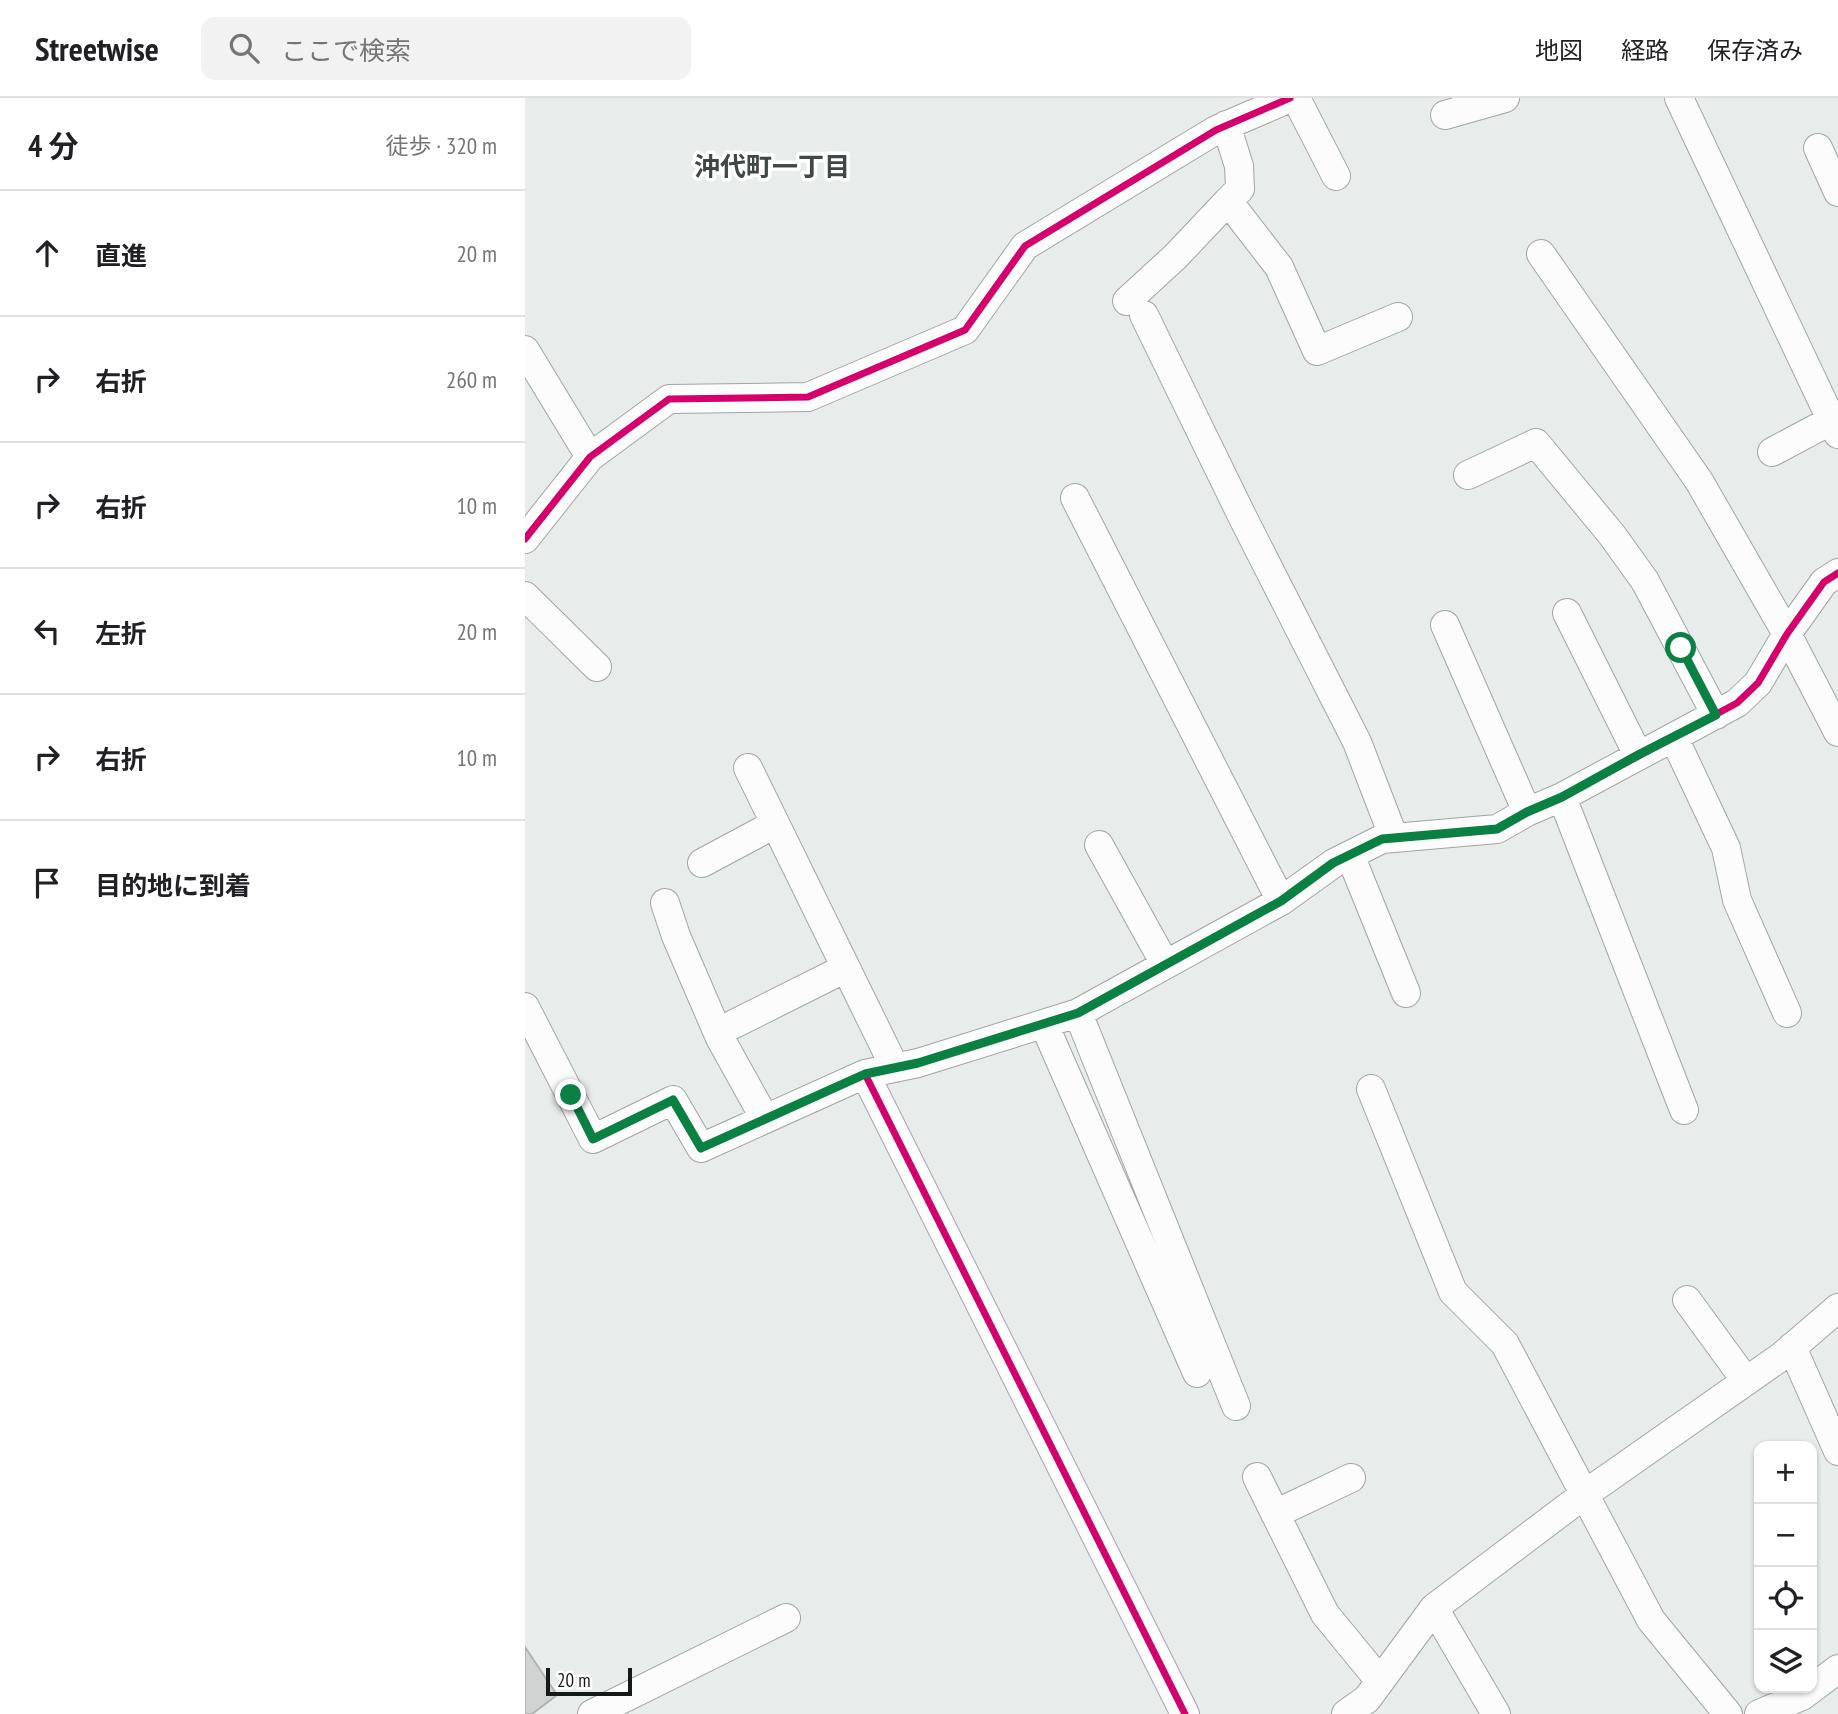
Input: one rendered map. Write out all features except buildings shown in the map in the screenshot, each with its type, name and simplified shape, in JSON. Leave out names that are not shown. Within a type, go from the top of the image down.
[{"type":"street","points":[[525,539],[590,457],[669,399],[808,397],[965,330],[1025,246],[1226,125],[1290,98]]},
{"type":"street","points":[[1296,98],[1336,176]]},
{"type":"street","points":[[1445,115],[1505,98]]},
{"type":"street","points":[[1679,98],[1835,427],[1772,452]]},
{"type":"street","points":[[1226,125],[1239,166],[1240,189],[1175,257],[1135,308],[1357,742],[1394,838]]},
{"type":"street","points":[[1818,148],[1838,192]]},
{"type":"street","points":[[1228,201],[1279,267],[1317,351],[1398,317]]},
{"type":"street","points":[[1541,254],[1699,481],[1787,634],[1838,732]]},
{"type":"street","points":[[525,350],[590,457]]},
{"type":"street","points":[[1468,475],[1536,443],[1612,535],[1645,581],[1716,715]]},
{"type":"street","points":[[1075,498],[1281,901]]},
{"type":"street","points":[[525,1007],[593,1139],[673,1100],[701,1148],[865,1074],[918,1063],[1078,1013],[1281,901],[1333,863],[1382,839],[1497,829],[1562,797],[1737,703],[1758,683],[1787,634],[1824,582],[1838,573]]},
{"type":"street","points":[[525,597],[597,667]]},
{"type":"street","points":[[1567,613],[1638,755]]},
{"type":"street","points":[[1445,625],[1527,812]]},
{"type":"street","points":[[1674,738],[1726,848],[1737,900],[1787,1013]]},
{"type":"street","points":[[748,768],[895,1068]]},
{"type":"street","points":[[1562,797],[1684,1110]]},
{"type":"street","points":[[702,863],[775,824]]},
{"type":"street","points":[[1099,845],[1165,964]]},
{"type":"street","points":[[1350,855],[1406,993]]},
{"type":"street","points":[[665,903],[676,936],[717,1032],[765,1119]]},
{"type":"street","points":[[717,1032],[846,968]]},
{"type":"street","points":[[1078,1013],[1236,1406]]},
{"type":"street","points":[[1044,1024],[1197,1373]]},
{"type":"street","points":[[865,1074],[1185,1714]]},
{"type":"street","points":[[1371,1089],[1453,1292],[1505,1344],[1651,1620],[1728,1714]]},
{"type":"street","points":[[1687,1300],[1746,1381]]},
{"type":"street","points":[[1346,1714],[1367,1699],[1434,1608],[1585,1494],[1793,1347],[1838,1308]]},
{"type":"street","points":[[1793,1347],[1838,1451]]},
{"type":"street","points":[[1257,1477],[1325,1614],[1380,1681]]},
{"type":"street","points":[[1275,1514],[1351,1478]]},
{"type":"street","points":[[1434,1608],[1496,1714]]},
{"type":"street","points":[[592,1714],[786,1618]]},
{"type":"street","points":[[1759,1714],[1802,1696],[1838,1669]]},
{"type":"cycle path","points":[[525,539],[590,457],[669,399],[808,397],[965,330],[1025,246],[1216,130],[1290,98]]},
{"type":"cycle path","points":[[1185,1714],[865,1074],[918,1063],[1078,1013],[1281,901],[1334,863],[1382,839],[1497,829],[1562,797],[1737,703],[1758,683],[1787,634],[1824,582],[1838,573]]},
{"type":"district","name":"沖代町一丁目","points":[[772,167]]},
{"type":"route","points":[[571,1095],[593,1139],[673,1100],[701,1148],[865,1074],[918,1063],[1078,1013],[1281,901],[1333,863],[1382,839],[1497,829],[1716,715],[1681,648]]}]
